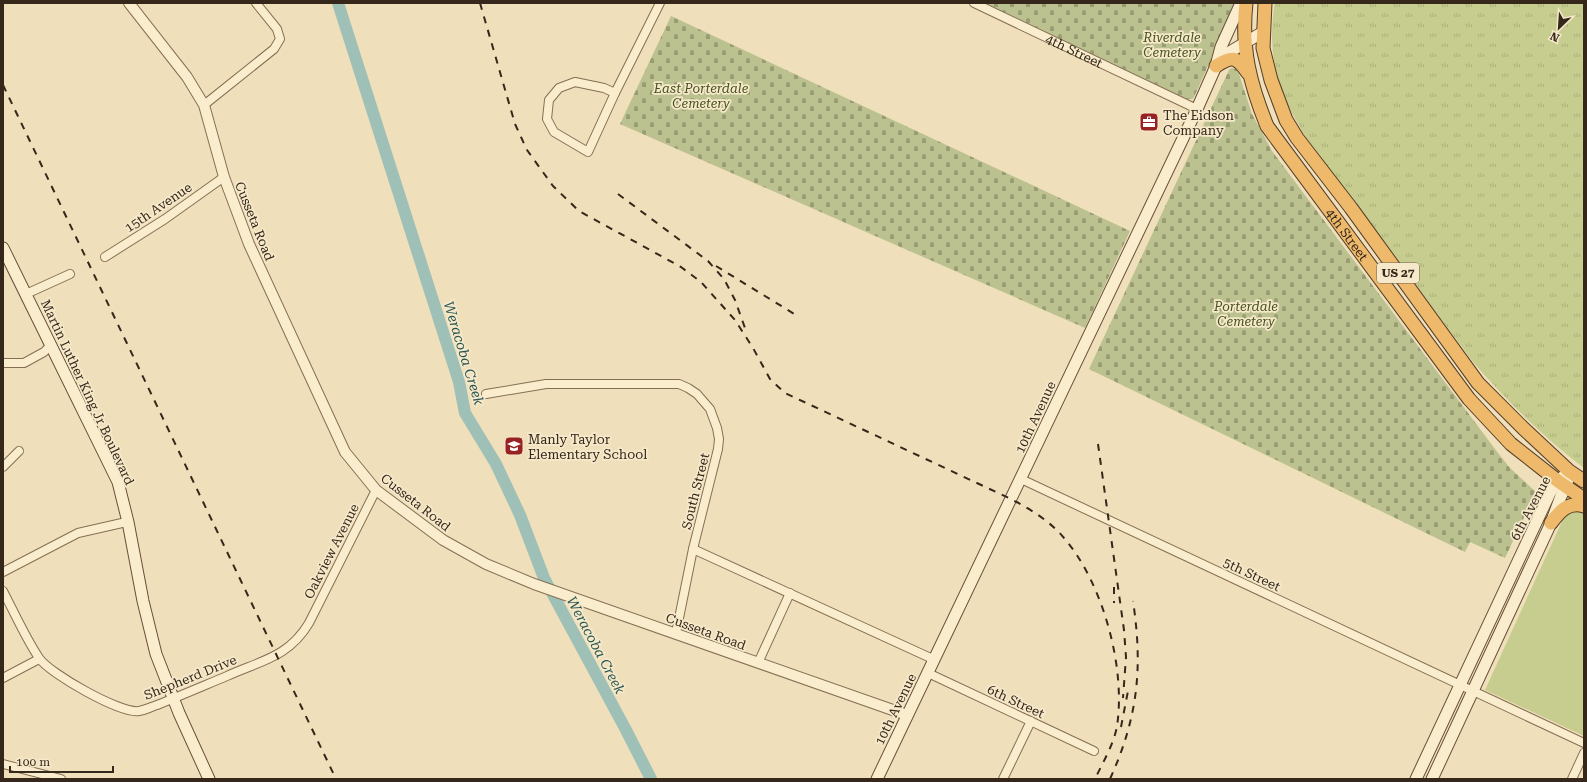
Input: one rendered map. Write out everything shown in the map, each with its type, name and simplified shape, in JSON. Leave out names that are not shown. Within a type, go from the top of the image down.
[{"type":"highway","name":"4th Street","points":[[1246,3],[1245,42],[1249,74],[1255,96],[1267,126],[1460,386],[1505,438],[1562,484],[1584,499]]},
{"type":"highway","name":"4th Street","points":[[1265,3],[1263,48],[1271,80],[1286,120],[1478,383],[1569,471],[1584,482]]},
{"type":"highway","points":[[1216,66],[1227,59],[1236,59],[1240,61],[1249,74]]},
{"type":"highway","points":[[1551,523],[1561,510],[1570,506],[1584,506]]},
{"type":"main road","name":"10th Avenue","points":[[877,779],[1197,108],[1216,66],[1221,47],[1241,3]]},
{"type":"main road","name":"10th Avenue","points":[[1216,66],[1223,56],[1263,32]]},
{"type":"main road","name":"Martin Luther King Jr Boulevard","points":[[3,248],[118,482],[156,654],[173,699],[209,779]]},
{"type":"main road","name":"6th Avenue","points":[[1416,779],[1547,499],[1562,484],[1569,471]]},
{"type":"main road","name":"6th Avenue","points":[[1432,779],[1551,523],[1561,496],[1562,484]]},
{"type":"street","name":"Cusseta Road","points":[[129,3],[187,77],[204,105],[224,177],[249,244],[345,452],[376,490],[443,540],[486,564],[570,597],[907,715]]},
{"type":"street","points":[[204,105],[274,49],[280,39],[277,29],[256,3]]},
{"type":"street","points":[[615,93],[604,88],[575,82],[560,88],[549,100],[547,119],[554,132],[588,152],[615,93],[660,3]]},
{"type":"street","name":"4th Street","points":[[974,3],[1197,108]]},
{"type":"street","name":"15th Avenue","points":[[105,257],[165,219],[224,177]]},
{"type":"street","points":[[26,294],[70,274]]},
{"type":"street","points":[[3,363],[24,363],[44,352],[51,345]]},
{"type":"street","name":"South Street","points":[[486,394],[546,384],[679,384],[688,388],[697,394],[710,409],[715,418],[719,438],[718,449],[692,549],[935,660]]},
{"type":"street","points":[[3,467],[19,451]]},
{"type":"street","name":"5th Street","points":[[1021,479],[1474,690],[1584,743]]},
{"type":"street","name":"Oakview Avenue","points":[[272,657],[280,654],[296,641],[309,623],[376,490]]},
{"type":"street","points":[[3,572],[78,533],[128,522]]},
{"type":"street","points":[[676,633],[692,549]]},
{"type":"street","name":"Shepherd Drive","points":[[3,591],[39,659],[51,670],[69,682],[122,708],[138,711],[173,699],[272,657]]},
{"type":"street","points":[[758,663],[790,593]]},
{"type":"street","points":[[3,678],[39,659]]},
{"type":"street","name":"6th Street","points":[[928,673],[1094,751]]},
{"type":"street","points":[[1003,779],[1031,721]]},
{"type":"street","points":[[1572,779],[1584,753]]},
{"type":"street","points":[[3,764],[61,779]]},
{"type":"green space","name":"Riverdale Cemetery","points":[[984,3],[1234,3],[1223,33],[1194,97],[1192,99],[1187,99]]},
{"type":"green space","points":[[1275,3],[1584,3],[1584,468],[1554,444],[1526,418],[1473,362],[1305,136],[1284,98],[1274,63],[1272,26]]},
{"type":"green space","name":"East Porterdale Cemetery","points":[[671,16],[1130,231],[1085,328],[620,124]]},
{"type":"green space","name":"Porterdale Cemetery","points":[[1231,68],[1236,69],[1239,74],[1252,114],[1272,151],[1498,453],[1510,468],[1536,492],[1505,558],[1470,542],[1465,552],[1089,369]]},
{"type":"green space","points":[[1569,511],[1584,512],[1584,736],[1485,690],[1564,517]]},
{"type":"waterway","name":"Weracoba Creek","points":[[338,3],[459,382],[465,413],[496,464],[520,515],[544,578],[651,779]]},
{"type":"railway","points":[[480,3],[515,124],[527,150],[553,186],[579,211],[681,267],[701,282],[735,320],[770,379],[785,393],[1011,499],[1039,516],[1064,538],[1078,557],[1090,578],[1100,602],[1108,627],[1118,678],[1119,703],[1116,733],[1095,779]]},
{"type":"railway","points":[[3,85],[336,779]]},
{"type":"railway","points":[[618,194],[708,261],[724,279],[735,300],[745,328]]},
{"type":"railway","points":[[716,266],[796,315]]},
{"type":"railway","points":[[1098,444],[1124,630],[1126,657],[1123,698]]},
{"type":"railway","points":[[1114,587],[1114,603]]},
{"type":"railway","points":[[1110,779],[1127,734],[1136,692],[1138,648],[1133,601]]},
{"type":"railway","points":[[1121,727],[1128,691]]},
{"type":"place","name":"The Eidson Company","points":[[1149,122]]},
{"type":"place","name":"Manly Taylor Elementary School","points":[[514,446]]}]
